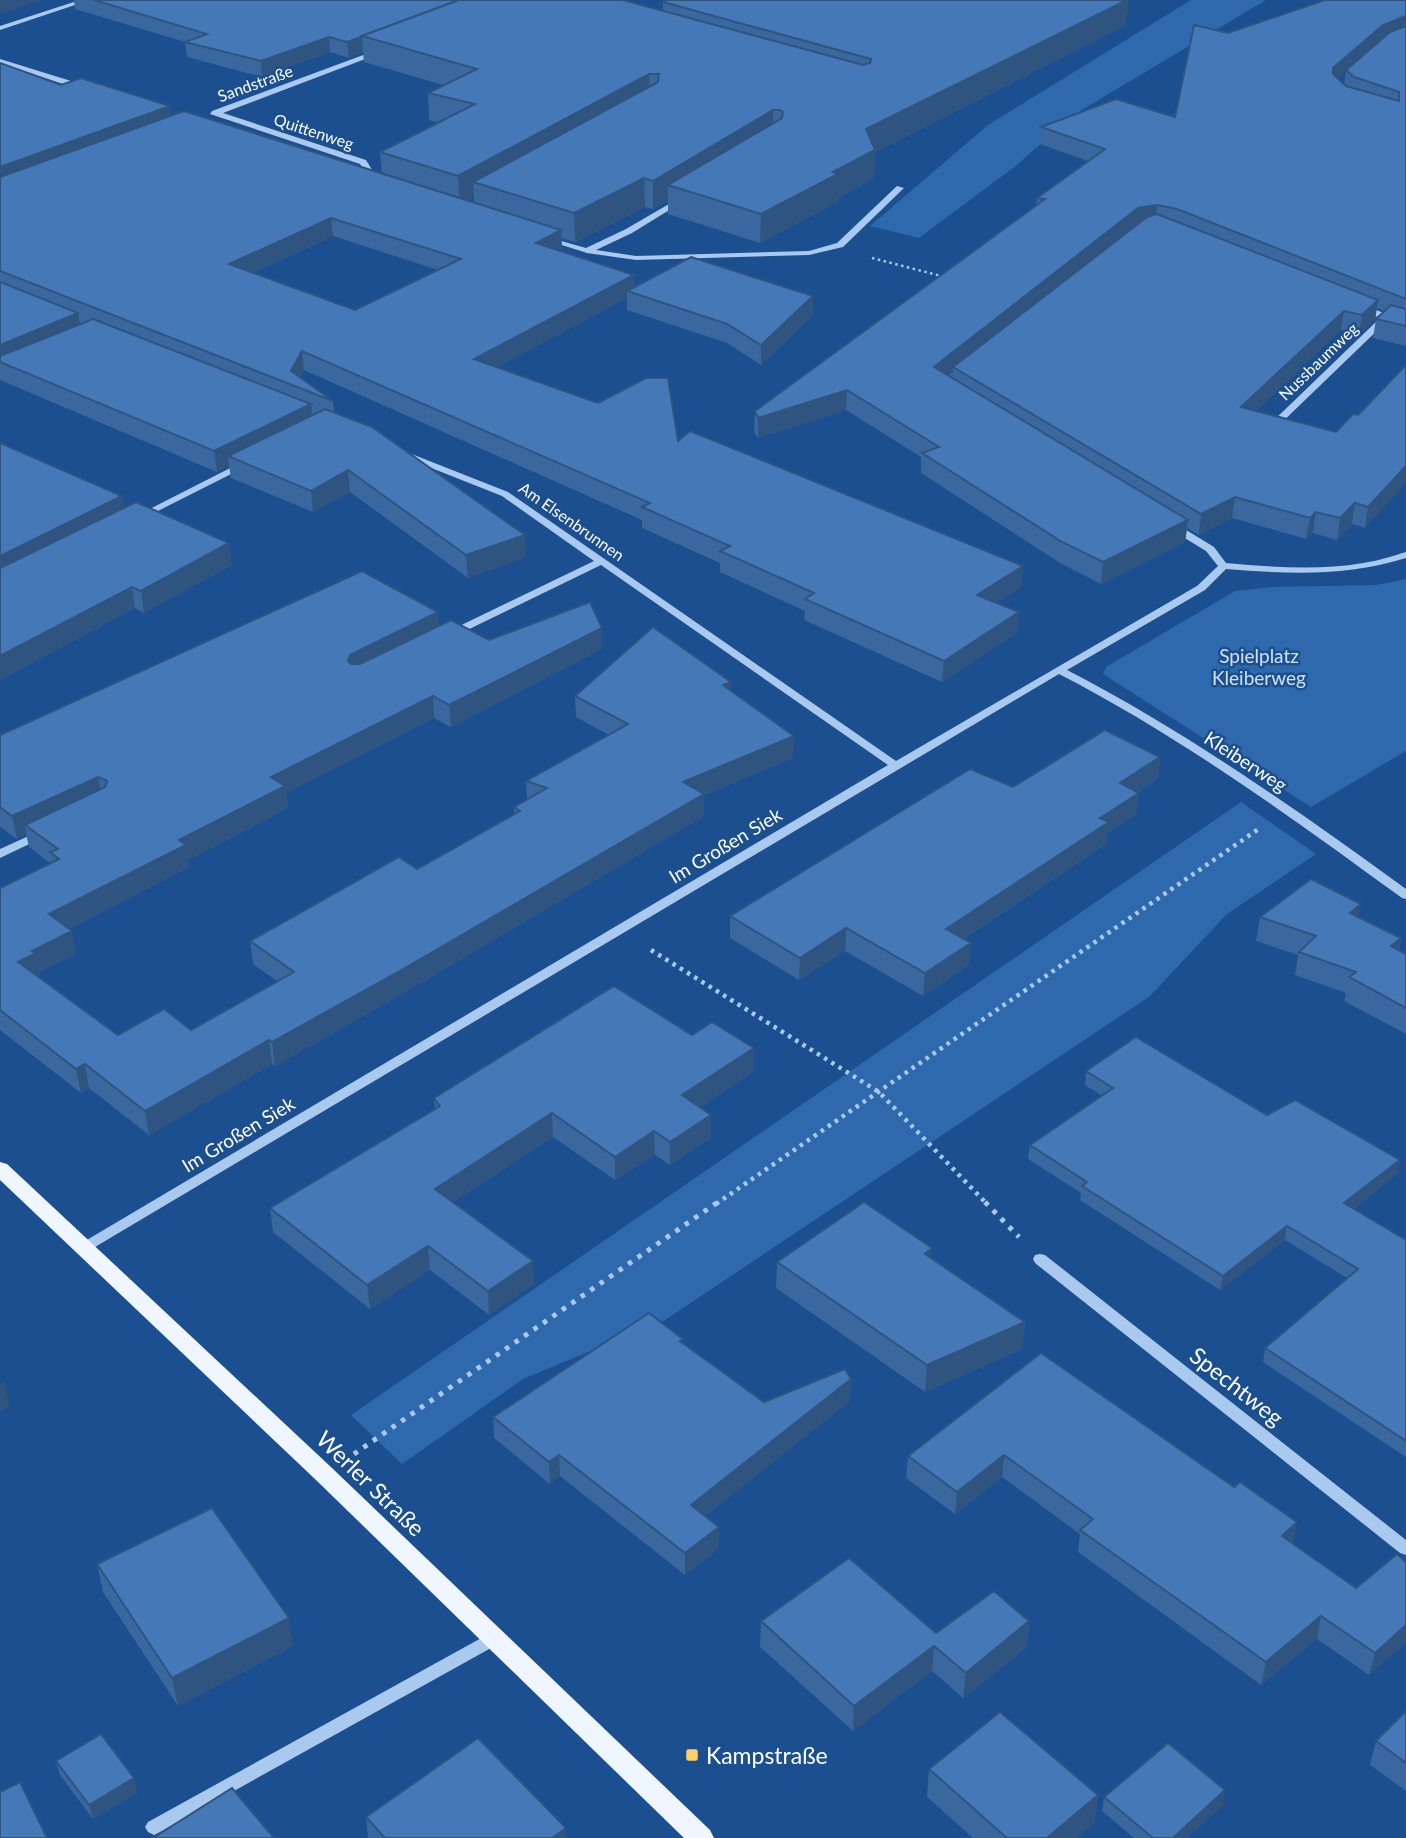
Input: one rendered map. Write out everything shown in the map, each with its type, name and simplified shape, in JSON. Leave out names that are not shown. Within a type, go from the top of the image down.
[{"type":"main road","name":"Werler Straße","points":[[0,1169],[324,1474],[701,1838]]},
{"type":"street","points":[[0,28],[88,0]]},
{"type":"street","name":"Sandstraße","points":[[203,117],[392,47]]},
{"type":"street","points":[[0,61],[89,89]]},
{"type":"street","name":"Quittenweg","points":[[215,113],[363,162],[378,185]]},
{"type":"street","points":[[536,235],[587,251],[636,258],[809,253],[840,245],[900,188]]},
{"type":"street","points":[[587,251],[629,231],[686,197]]},
{"type":"street","name":"Nussbaumweg","points":[[1351,303],[1406,325]]},
{"type":"street","name":"Nussbaumweg","points":[[1271,428],[1386,317]]},
{"type":"street","name":"Am Elsenbrunnen","points":[[390,449],[505,494],[895,765]]},
{"type":"street","points":[[133,520],[254,460]]},
{"type":"street","points":[[1166,521],[1210,549],[1223,566],[1335,571],[1379,565],[1406,555]]},
{"type":"street","points":[[443,639],[602,561]]},
{"type":"street","name":"Im Großen Siek","points":[[85,1247],[895,765],[1201,588],[1223,566]]},
{"type":"street","name":"Kleiberweg","points":[[1059,670],[1111,695],[1288,809],[1406,895]]},
{"type":"street","name":"Spechtweg","points":[[1040,1259],[1406,1549]]},
{"type":"lane","points":[[0,855],[57,827]]},
{"type":"lane","points":[[154,1827],[494,1638]]},
{"type":"path","points":[[840,245],[863,255],[957,280]]},
{"type":"path","points":[[324,1474],[1288,809]]},
{"type":"path","points":[[620,931],[879,1092],[1040,1259]]},
{"type":"green space","points":[[1191,0],[1266,0],[1070,117],[1017,165],[919,238],[870,226],[988,125]]},
{"type":"green space","name":"Spielplatz Kleiberweg","points":[[1406,579],[1406,751],[1311,807],[1103,674],[1106,667],[1235,591],[1273,587],[1376,585]]},
{"type":"green space","points":[[1241,802],[1316,854],[1227,914],[1149,997],[665,1320],[523,1379],[402,1464],[351,1415]]},
{"type":"building","points":[[94,0],[459,0],[347,42],[329,37],[261,61],[185,42],[207,34]]},
{"type":"building","points":[[459,0],[623,0],[863,65],[870,63],[871,59],[663,2],[1127,0],[866,129],[875,150],[833,172],[838,174],[761,214],[668,185],[782,118],[783,112],[780,110],[773,110],[653,181],[644,178],[574,213],[473,182],[658,82],[659,74],[649,74],[458,176],[380,152],[475,104],[428,93],[477,69],[362,36]]},
{"type":"building","points":[[1325,0],[1406,0],[1406,16],[1383,25],[1333,68],[1333,74],[1346,86],[1399,101],[1399,92],[1354,77],[1346,70],[1390,32],[1406,26],[1406,299],[1177,209],[1157,205],[1138,208],[934,367],[1188,520],[1103,562],[1062,542],[922,453],[939,447],[847,390],[758,418],[755,411],[1045,199],[1037,198],[1105,149],[1041,127],[1116,99],[1175,117],[1194,25],[1228,33]]},
{"type":"building","points":[[0,63],[61,85],[81,78],[170,106],[0,167]]},
{"type":"building","points":[[184,111],[561,230],[536,243],[634,275],[474,359],[598,403],[646,378],[668,378],[678,441],[690,431],[1023,566],[977,595],[1019,612],[944,661],[805,599],[814,593],[720,551],[730,546],[642,507],[650,503],[302,351],[291,371],[333,401],[0,271],[0,177]],"holes":[[[331,218],[461,259],[355,310],[229,264]]]},
{"type":"building","points":[[1157,214],[1378,300],[1362,315],[1344,311],[1241,407],[1336,432],[1353,414],[1358,415],[1406,365],[1406,466],[1368,507],[1355,503],[1340,518],[1316,512],[1310,518],[1235,497],[1201,514],[953,367],[1147,217]]},
{"type":"building","points":[[691,257],[813,296],[761,345],[727,324],[627,291]]},
{"type":"building","points":[[0,282],[78,313],[0,345]]},
{"type":"building","points":[[1391,305],[1406,309],[1406,326],[1376,319]]},
{"type":"building","points":[[93,319],[311,404],[214,451],[0,362],[0,356]]},
{"type":"building","points":[[325,409],[372,427],[525,535],[466,555],[348,470],[311,491],[228,456]]},
{"type":"building","points":[[0,443],[122,496],[0,556]]},
{"type":"building","points":[[136,502],[229,543],[141,591],[132,587],[0,656],[0,568]]},
{"type":"building","points":[[362,571],[438,612],[350,655],[348,661],[351,664],[360,664],[451,620],[489,640],[590,602],[602,628],[449,705],[433,696],[271,777],[285,786],[179,840],[186,845],[49,914],[72,931],[32,951],[36,953],[18,962],[118,1035],[164,1009],[191,1030],[294,972],[250,941],[399,857],[417,869],[520,811],[514,807],[547,788],[526,781],[628,724],[575,696],[653,627],[731,682],[723,685],[794,736],[683,782],[704,794],[405,968],[272,1042],[269,1040],[145,1111],[85,1064],[76,1069],[0,1010],[0,888],[59,859],[50,852],[58,849],[25,825],[105,787],[107,781],[98,777],[12,816],[0,807],[0,735]]},
{"type":"building","points":[[1105,730],[1160,757],[1120,783],[1139,793],[1100,818],[1109,822],[946,929],[971,943],[925,973],[846,928],[800,958],[730,916],[970,769],[1013,787]]},
{"type":"building","points":[[1311,879],[1361,904],[1350,913],[1401,938],[1391,946],[1406,954],[1406,1008],[1349,977],[1356,972],[1299,952],[1316,936],[1260,917]]},
{"type":"building","points":[[614,986],[692,1035],[712,1022],[754,1048],[682,1095],[711,1115],[670,1142],[654,1131],[615,1157],[552,1113],[435,1189],[533,1261],[488,1291],[428,1246],[367,1285],[270,1208],[440,1106],[434,1098]]},
{"type":"building","points":[[1136,1037],[1267,1115],[1295,1100],[1400,1160],[1344,1203],[1406,1240],[1406,1441],[1265,1348],[1358,1269],[1287,1226],[1223,1276],[1082,1186],[1087,1182],[1030,1145],[1113,1088],[1086,1071]]},
{"type":"building","points":[[864,1202],[932,1248],[925,1254],[1025,1322],[927,1365],[777,1262]]},
{"type":"building","points":[[649,1313],[683,1339],[680,1341],[764,1402],[845,1369],[851,1379],[691,1505],[719,1527],[685,1553],[559,1455],[549,1462],[493,1417]]},
{"type":"building","points":[[1041,1353],[1234,1487],[1240,1482],[1297,1522],[1282,1536],[1356,1588],[1397,1554],[1406,1562],[1406,1625],[1375,1653],[1321,1616],[1266,1662],[1080,1530],[1093,1519],[1004,1455],[957,1492],[908,1456]]},
{"type":"building","points":[[212,1508],[289,1618],[172,1678],[97,1564]]},
{"type":"building","points":[[849,1558],[936,1633],[994,1591],[1029,1621],[966,1673],[934,1646],[854,1706],[761,1621]]},
{"type":"building","points":[[1406,1711],[1406,1763],[1376,1741]]},
{"type":"building","points":[[1000,1712],[1098,1795],[1047,1838],[1007,1838],[929,1769]]},
{"type":"building","points":[[101,1734],[134,1778],[89,1805],[56,1761]]},
{"type":"building","points":[[478,1738],[566,1828],[552,1838],[385,1838],[366,1817]]},
{"type":"building","points":[[1168,1743],[1225,1790],[1173,1838],[1153,1838],[1104,1797]]},
{"type":"building","points":[[20,1782],[47,1838],[0,1838],[0,1792]]},
{"type":"building","points":[[232,1788],[274,1838],[153,1838]]},
{"type":"place","name":"Kampstraße","points":[[692,1755]]}]
